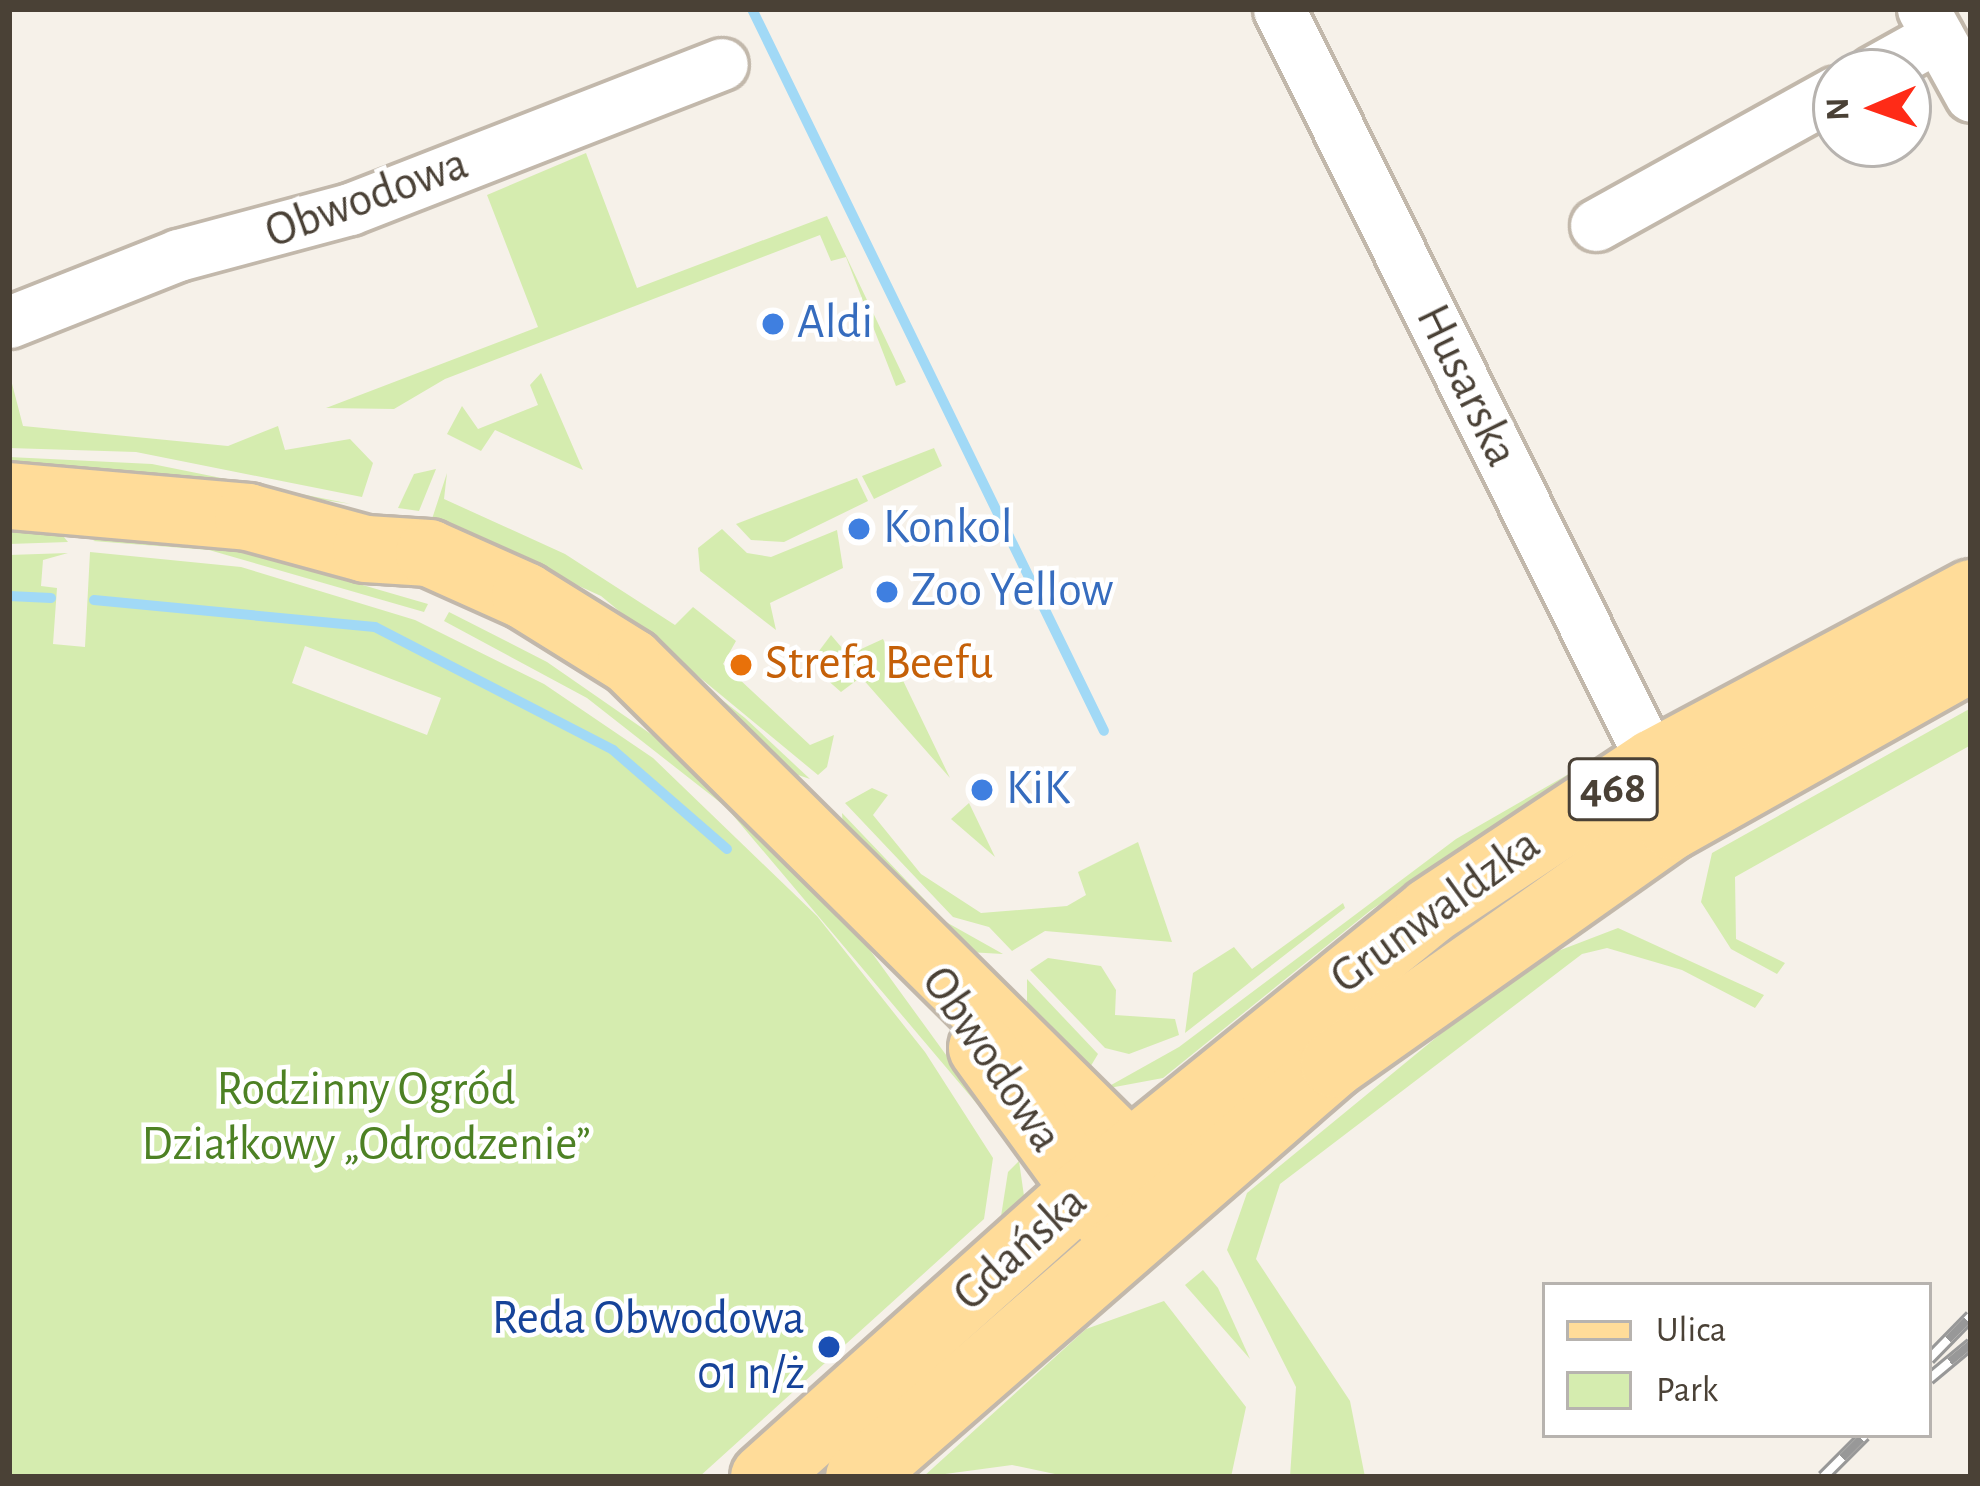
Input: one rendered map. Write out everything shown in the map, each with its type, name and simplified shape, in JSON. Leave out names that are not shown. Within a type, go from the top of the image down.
[{"type":"main road","name":"Obwodowa","points":[[9,496],[150,501],[365,549],[429,553],[525,596],[631,662],[1131,1153],[1151,1221]]},
{"type":"main road","name":"Grunwaldzka","points":[[1281,1025],[1653,763],[1971,593]]},
{"type":"main road","name":"Grunwaldzka","points":[[1334,1064],[1672,826],[1971,658]]},
{"type":"main road","name":"Obwodowa","points":[[903,931],[1082,1194],[1151,1221]]},
{"type":"main road","name":"Gdańska","points":[[764,1477],[1082,1194],[1281,1025]]},
{"type":"main road","name":"Gdańska","points":[[859,1477],[1334,1064]]},
{"type":"street","name":"Husarska","points":[[1279,9],[1653,763]]},
{"type":"street","points":[[1900,48],[1930,22],[1971,96]]},
{"type":"street","name":"Obwodowa","points":[[9,322],[178,255],[350,209],[722,64]]},
{"type":"street","points":[[1596,225],[1812,105]]},
{"type":"green space","points":[[586,153],[637,288],[827,216],[906,382],[896,386],[846,257],[831,261],[820,235],[445,379],[394,409],[326,408],[538,327],[487,195]]},
{"type":"green space","points":[[9,372],[23,426],[228,446],[278,426],[285,450],[350,439],[373,463],[362,497],[136,452],[9,448]]},
{"type":"green space","points":[[541,373],[583,470],[495,430],[481,451],[447,434],[462,406],[478,429],[538,405],[530,385]]},
{"type":"green space","points":[[934,448],[942,466],[874,499],[862,476]]},
{"type":"green space","points":[[9,457],[152,464],[351,504],[128,472],[9,469]]},
{"type":"green space","points":[[436,469],[419,511],[398,508],[414,474]]},
{"type":"green space","points":[[447,473],[444,499],[565,554],[675,625],[693,607],[736,641],[723,664],[810,745],[834,735],[827,767],[818,775],[601,596],[432,519]]},
{"type":"green space","points":[[857,478],[868,501],[784,542],[751,540],[736,524]]},
{"type":"green space","points":[[9,524],[59,531],[68,542],[9,544]]},
{"type":"green space","points":[[119,528],[194,536],[428,604],[424,612],[209,550],[93,541]]},
{"type":"green space","points":[[722,529],[747,553],[771,557],[837,530],[843,568],[770,603],[776,630],[700,571],[698,548]]},
{"type":"green space","name":"Rodzinny Ogród Działkowy „Odrodzenie”","points":[[90,552],[241,567],[415,620],[544,684],[653,758],[817,916],[925,1052],[993,1158],[984,1219],[699,1477],[9,1477],[9,555],[68,553],[43,560],[41,586],[57,588],[53,644],[85,647]],"holes":[[[305,646],[441,698],[427,735],[292,683]]]},
{"type":"green space","points":[[449,612],[547,662],[684,757],[848,920],[1010,1143],[726,807],[587,698],[444,621]]},
{"type":"green space","points":[[630,627],[745,718],[810,779],[783,770]]},
{"type":"green space","points":[[831,635],[848,655],[883,639],[950,778],[861,677],[841,692],[825,678],[819,651]]},
{"type":"green space","points":[[1971,708],[1971,745],[1735,877],[1736,939],[1785,963],[1777,974],[1731,949],[1701,902],[1712,853]]},
{"type":"green space","points":[[1593,760],[1371,910],[1163,1078],[1104,1089],[1179,1047],[1456,839]]},
{"type":"green space","points":[[872,788],[888,795],[873,815],[921,874],[981,913],[1067,906],[1086,895],[1078,872],[1138,842],[1172,942],[1045,931],[1012,951],[989,927],[953,917],[845,803]]},
{"type":"green space","points":[[969,803],[995,857],[951,819]]},
{"type":"green space","points":[[842,813],[946,922],[1003,954],[968,952],[843,828]]},
{"type":"green space","points":[[1343,903],[1345,908],[1185,1033],[1193,973],[1234,947],[1252,969]]},
{"type":"green space","points":[[1618,928],[1764,995],[1755,1008],[1682,970],[1607,948],[1582,954],[1280,1184],[1256,1259],[1350,1401],[1365,1477],[1290,1477],[1296,1387],[1227,1250],[1247,1193],[1460,1018],[1558,951]]},
{"type":"green space","points":[[1048,958],[1101,966],[1116,990],[1115,1015],[1175,1019],[1179,1035],[1129,1054],[1105,1048],[1030,970]]},
{"type":"green space","points":[[1027,979],[1098,1054],[1083,1079],[1027,1015]]},
{"type":"green space","points":[[1019,1161],[1024,1196],[999,1229],[1008,1172]]},
{"type":"green space","points":[[1203,1270],[1218,1288],[1250,1359],[1185,1285]]},
{"type":"green space","points":[[1164,1301],[1246,1407],[1231,1477],[1069,1477],[1012,1465],[923,1477],[1086,1329]]},
{"type":"waterway","points":[[752,9],[1104,731]]},
{"type":"waterway","points":[[9,596],[51,598]]},
{"type":"waterway","points":[[94,600],[375,627],[613,750],[727,849]]},
{"type":"railway","points":[[1932,1356],[1971,1316]]},
{"type":"railway","points":[[1932,1376],[1971,1344]]},
{"type":"railway","points":[[1823,1477],[1862,1438]]},
{"type":"place","name":"Aldi","points":[[773,324]]},
{"type":"place","name":"Konkol","points":[[859,529]]},
{"type":"place","name":"Zoo Yellow","points":[[887,592]]},
{"type":"place","name":"Strefa Beefu","points":[[741,665]]},
{"type":"place","name":"KiK","points":[[982,790]]},
{"type":"place","name":"Reda Obwodowa 01 n/ż","points":[[829,1347]]}]
